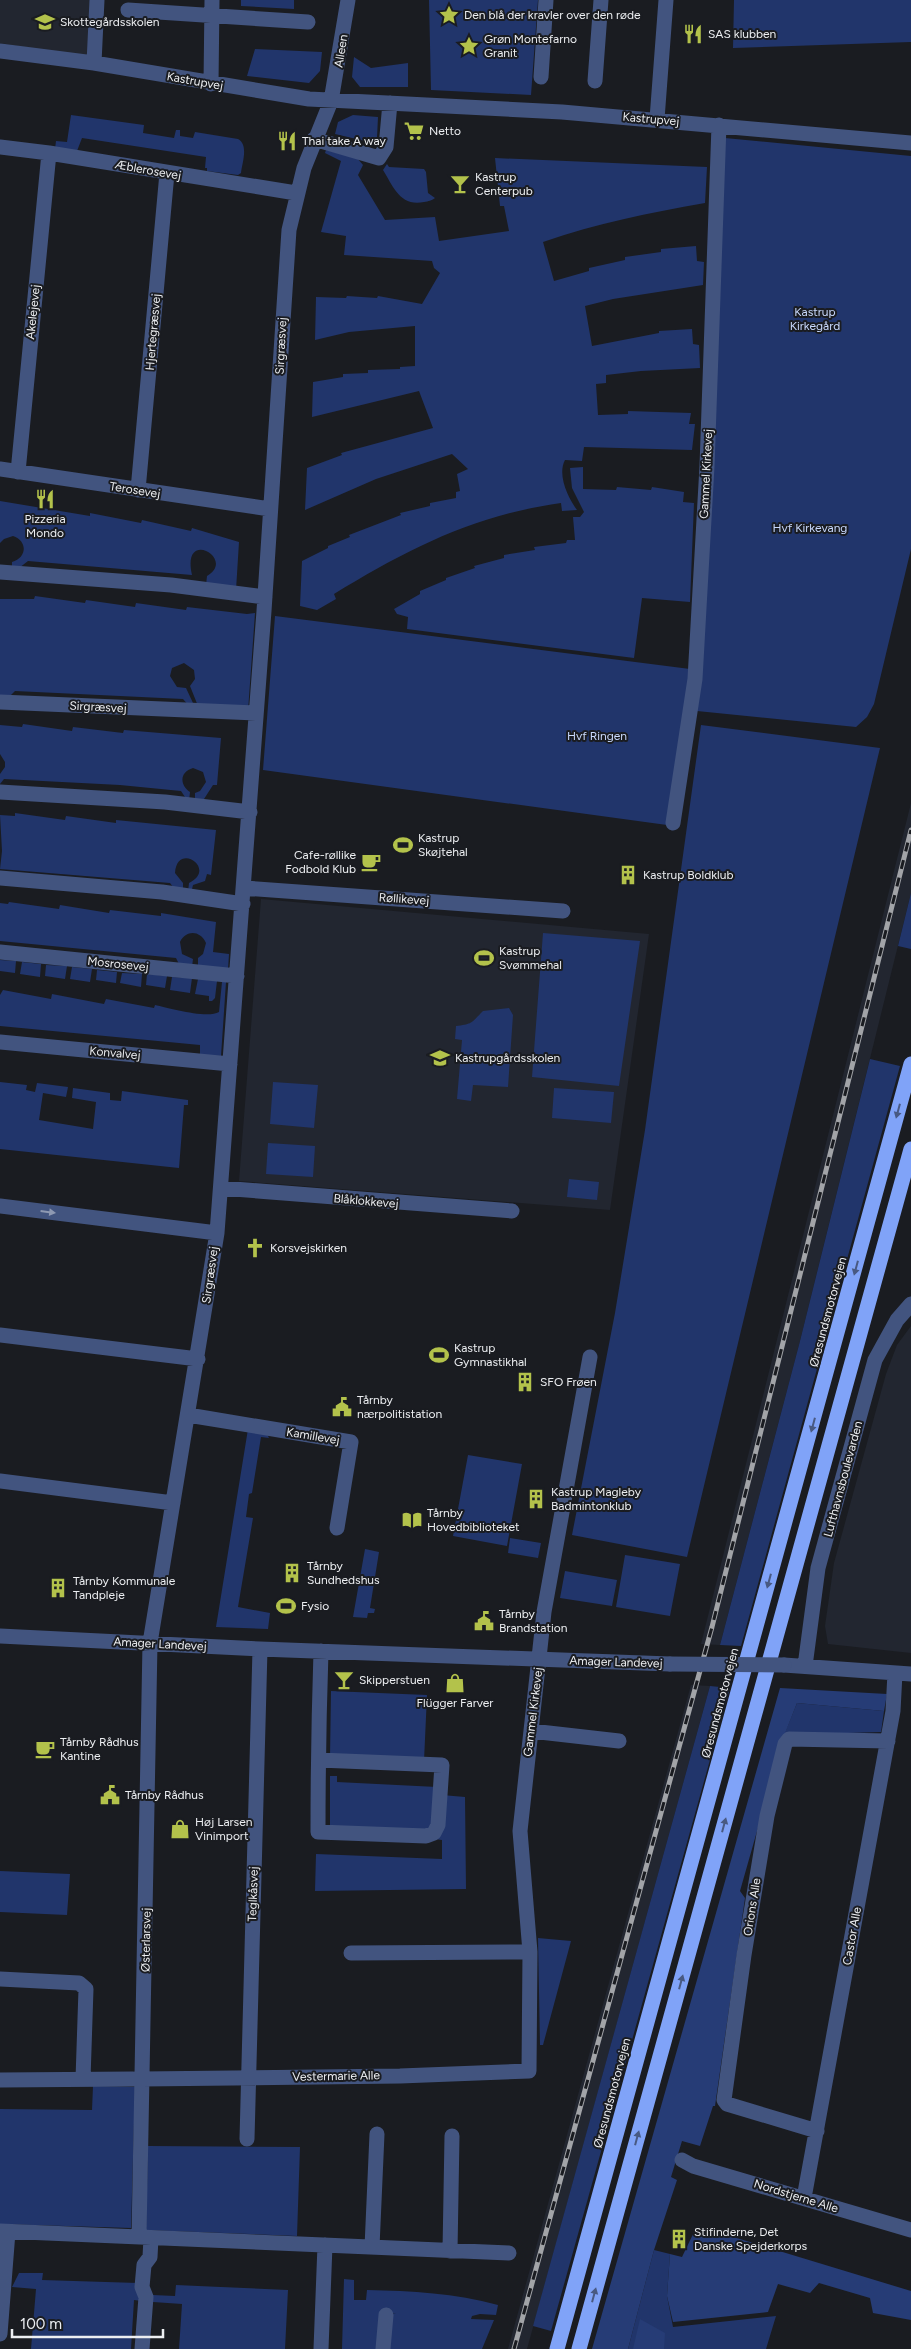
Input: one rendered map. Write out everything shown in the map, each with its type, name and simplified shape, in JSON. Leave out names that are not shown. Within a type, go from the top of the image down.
[{"type":"highway","name":"Øresundsmotorvejen","points":[[557,2349],[911,1064]]},
{"type":"highway","points":[[579,2349],[911,1149]]},
{"type":"street","points":[[94,63],[97,0]]},
{"type":"street","name":"Alleen","points":[[332,101],[348,0]]},
{"type":"street","points":[[541,77],[546,0]]},
{"type":"street","points":[[595,81],[601,0]]},
{"type":"street","points":[[657,120],[666,0]]},
{"type":"street","points":[[211,8],[211,84]]},
{"type":"street","points":[[128,10],[211,8],[308,22]]},
{"type":"street","name":"Kastrupvej","points":[[0,51],[94,63],[287,97],[657,120],[911,143]]},
{"type":"street","name":"Sirgræsvej","points":[[150,1643],[198,1359],[217,1233],[250,812],[289,230],[296,193],[314,139],[332,101]]},
{"type":"street","points":[[314,139],[380,158],[386,147],[390,103]]},
{"type":"street","name":"Gammel Kirkevej","points":[[673,823],[694,679],[707,466],[719,125]]},
{"type":"street","name":"Æblerosevej","points":[[0,147],[49,153],[168,174],[296,193]]},
{"type":"street","name":"Akelejevej","points":[[18,472],[49,153]]},
{"type":"street","name":"Hjertegræsvej","points":[[138,490],[168,174]]},
{"type":"street","name":"Terosevej","points":[[0,469],[270,509]]},
{"type":"street","points":[[0,572],[171,585],[265,597]]},
{"type":"street","name":"Sirgræsvej","points":[[0,702],[256,713]]},
{"type":"street","points":[[0,792],[165,802],[250,812]]},
{"type":"street","points":[[0,878],[162,892],[243,904]]},
{"type":"street","name":"Røllikevej","points":[[244,888],[563,910]]},
{"type":"street","name":"Mosrosevej","points":[[0,952],[237,976]]},
{"type":"street","name":"Konvalvej","points":[[0,1042],[230,1064]]},
{"type":"street","name":"Blåklokkevej","points":[[221,1188],[512,1211]]},
{"type":"street","points":[[0,1206],[217,1233]]},
{"type":"street","name":"Lufthavnsboulevarden","points":[[805,1666],[818,1568],[875,1360],[896,1320],[911,1304]]},
{"type":"street","points":[[0,1335],[198,1359]]},
{"type":"street","name":"Gammel Kirkevej","points":[[530,2071],[530,1952],[520,1831],[544,1612],[590,1357]]},
{"type":"street","name":"Kamillevej","points":[[188,1415],[351,1442],[337,1528]]},
{"type":"street","points":[[0,1481],[173,1503]]},
{"type":"street","name":"Amager Landevej","points":[[0,1636],[260,1649],[670,1664],[784,1665],[911,1674]]},
{"type":"street","name":"Østerlarsvej","points":[[142,2349],[146,2297],[142,2287],[144,2265],[150,2257],[145,2238],[138,2079],[150,1643]]},
{"type":"street","name":"Teglkåsvej","points":[[247,2140],[260,1649]]},
{"type":"street","points":[[319,1760],[442,1766],[438,1825],[434,1833],[426,1836],[318,1832],[319,1760],[321,1651]]},
{"type":"street","name":"Castor Alle","points":[[804,2198],[888,1742],[893,1711],[895,1674]]},
{"type":"street","points":[[806,1740],[807,1724]]},
{"type":"street","points":[[531,1732],[619,1741]]},
{"type":"street","name":"Orions Alle","points":[[817,2131],[727,2104],[724,2094],[766,1816],[786,1744],[789,1740],[888,1742]]},
{"type":"street","points":[[352,1954],[530,1952]]},
{"type":"street","points":[[0,1979],[79,1982],[86,1989],[83,2079]]},
{"type":"street","name":"Vestermarie Alle","points":[[0,2080],[400,2076],[530,2071]]},
{"type":"street","points":[[372,2247],[376,2134]]},
{"type":"street","points":[[450,2251],[452,2136]]},
{"type":"street","name":"Nordstjerne Alle","points":[[682,2160],[911,2230]]},
{"type":"street","points":[[0,2334],[4,2232],[509,2253]]},
{"type":"street","points":[[321,2349],[325,2245]]},
{"type":"street","points":[[383,2349],[386,2315]]},
{"type":"shaded area","name":"Skottegårdsskolen","points":[[0,0],[91,0],[90,58],[0,43]]},
{"type":"shaded area","points":[[911,803],[911,893],[800,1341],[720,1645],[701,1644]]},
{"type":"shaded area","name":"Kastrupgårdsskolen","points":[[261,899],[649,934],[610,1210],[239,1181]]},
{"type":"shaded area","points":[[911,1326],[911,1653],[828,1644],[825,1626],[834,1563],[886,1374],[897,1345]]},
{"type":"shaded area","points":[[691,1685],[710,1686],[527,2349],[508,2349]]},
{"type":"shaded area","points":[[780,1688],[887,1694],[884,1711],[797,1703],[784,1736],[740,1891],[745,1898],[715,2106],[713,2106],[700,2146],[682,2141],[671,2177],[677,2180],[654,2250],[628,2349],[592,2349]]},
{"type":"shaded area","points":[[697,2226],[911,2291],[911,2320],[873,2313],[870,2298],[819,2283],[810,2293],[778,2284],[768,2312],[673,2322],[667,2296],[670,2254],[682,2257]]},
{"type":"shaded area","points":[[640,2319],[665,2333],[664,2349],[633,2349]]},
{"type":"green space","points":[[241,0],[294,0],[294,9],[241,6]]},
{"type":"green space","points":[[429,0],[538,0],[531,95],[431,90]]},
{"type":"green space","points":[[734,0],[911,0],[911,42],[733,48]]},
{"type":"green space","points":[[255,49],[322,52],[320,71],[309,83],[247,76]]},
{"type":"green space","points":[[354,57],[371,68],[408,63],[408,87],[360,87],[352,77]]},
{"type":"green space","points":[[71,115],[144,125],[143,133],[174,138],[176,130],[180,130],[180,136],[193,138],[195,132],[238,139],[243,145],[244,150],[241,173],[238,175],[207,171],[207,168],[205,168],[206,157],[82,138],[77,151],[55,149],[56,141],[67,142]]},
{"type":"green space","points":[[353,115],[378,117],[377,138],[368,138],[365,141],[335,134],[338,122]]},
{"type":"green space","points":[[725,138],[911,156],[911,549],[874,704],[867,717],[856,727],[697,711]]},
{"type":"green space","points":[[326,150],[357,158],[363,165],[358,175],[385,220],[435,217],[439,241],[509,231],[504,206],[500,206],[495,158],[707,167],[705,203],[623,219],[543,242],[554,281],[589,271],[589,268],[625,260],[625,257],[661,252],[661,249],[696,246],[697,261],[704,262],[703,285],[613,299],[585,306],[592,346],[659,333],[659,331],[692,329],[693,344],[699,345],[700,368],[606,375],[606,383],[596,384],[598,415],[628,414],[628,411],[691,413],[689,424],[695,424],[692,450],[584,447],[582,461],[565,460],[562,472],[570,499],[577,510],[562,511],[561,503],[499,516],[470,525],[388,562],[334,594],[336,599],[317,610],[300,606],[302,561],[328,548],[328,546],[350,537],[349,535],[401,515],[400,513],[430,506],[430,503],[456,498],[456,492],[460,491],[457,474],[468,469],[452,454],[376,479],[305,510],[307,468],[342,455],[341,453],[433,428],[419,391],[312,417],[313,382],[343,377],[343,374],[368,373],[368,370],[400,369],[400,367],[415,366],[415,326],[349,332],[315,340],[316,297],[346,298],[347,296],[377,298],[378,296],[422,304],[440,273],[434,268],[432,261],[344,255],[346,236],[321,232],[341,161],[325,153]]},
{"type":"green space","points":[[387,164],[389,167],[424,169],[428,193],[435,198],[416,203],[403,198],[398,194],[383,170]]},
{"type":"green space","points":[[583,467],[583,489],[616,490],[617,487],[651,490],[652,487],[684,492],[683,502],[694,503],[690,602],[642,598],[634,658],[407,629],[408,617],[397,614],[394,609],[420,594],[420,591],[446,580],[446,578],[475,568],[474,566],[504,558],[504,555],[535,550],[534,547],[566,543],[567,540],[575,540],[573,517],[580,517],[584,512],[572,488],[570,468]]},
{"type":"green space","points":[[0,501],[90,516],[90,513],[141,523],[142,520],[191,531],[192,528],[239,542],[236,590],[206,585],[207,576],[215,569],[216,562],[207,551],[200,550],[194,553],[191,561],[192,575],[28,561],[19,568],[12,568],[12,562],[21,557],[24,549],[18,538],[13,536],[4,539],[0,543]]},
{"type":"green space","points":[[35,596],[85,603],[86,600],[135,607],[136,603],[186,610],[187,607],[247,614],[255,613],[248,711],[198,706],[190,686],[195,679],[194,670],[184,663],[172,668],[170,676],[177,687],[186,688],[193,703],[191,708],[183,699],[15,691],[7,699],[0,698],[0,599],[34,599]]},
{"type":"green space","name":"Hvf Ringen","points":[[275,616],[690,669],[667,825],[263,770]]},
{"type":"green space","points":[[23,724],[72,731],[73,727],[123,733],[124,730],[221,738],[217,785],[213,785],[204,799],[195,799],[195,793],[200,791],[206,782],[203,772],[193,768],[183,775],[182,779],[186,789],[190,792],[189,801],[181,791],[120,785],[4,779],[0,784],[0,774],[5,767],[5,762],[0,754],[0,725],[22,727]]},
{"type":"green space","points":[[701,725],[880,748],[687,1557],[572,1535],[615,1313],[645,1130]]},
{"type":"green space","points":[[15,813],[65,820],[66,816],[116,823],[116,820],[216,830],[211,875],[207,874],[205,881],[193,885],[191,893],[188,892],[189,883],[197,877],[199,871],[198,865],[188,858],[182,859],[177,864],[175,873],[183,883],[183,892],[177,892],[170,883],[0,869],[2,851],[0,815],[15,816]]},
{"type":"green space","points":[[911,893],[911,949],[898,946]]},
{"type":"green space","points":[[9,902],[59,909],[60,905],[109,913],[110,910],[161,916],[161,913],[216,922],[213,952],[229,954],[228,970],[198,968],[198,958],[203,954],[206,943],[200,936],[193,933],[186,935],[180,942],[182,954],[193,959],[192,967],[180,966],[176,958],[0,941],[0,903],[8,904]]},
{"type":"green space","points":[[543,933],[640,941],[619,1086],[532,1077]]},
{"type":"green space","points":[[0,960],[16,961],[15,973],[0,971]]},
{"type":"green space","points":[[22,962],[41,964],[40,977],[20,974]]},
{"type":"green space","points":[[46,965],[67,966],[65,979],[45,976]]},
{"type":"green space","points":[[72,967],[92,969],[90,982],[70,979]]},
{"type":"green space","points":[[97,970],[117,972],[116,983],[96,980]]},
{"type":"green space","points":[[122,973],[142,974],[141,987],[120,983]]},
{"type":"green space","points":[[147,974],[167,976],[165,988],[146,985]]},
{"type":"green space","points":[[172,977],[192,978],[190,993],[170,990]]},
{"type":"green space","points":[[198,979],[217,981],[215,998],[212,1001],[209,1001],[209,996],[195,994]]},
{"type":"green space","points":[[222,982],[226,982],[221,1056],[200,1055],[200,1045],[0,1026],[0,995],[3,990],[51,999],[52,994],[104,1004],[106,999],[154,1008],[155,1005],[188,1012],[213,1014],[219,1012]]},
{"type":"green space","points":[[509,1008],[513,1015],[508,1087],[473,1085],[471,1101],[457,1099],[462,1040],[455,1039],[456,1026],[471,1022],[483,1011]]},
{"type":"green space","points":[[870,1059],[900,1066],[741,1646],[720,1645],[800,1341]]},
{"type":"green space","points":[[0,1082],[27,1085],[26,1090],[35,1092],[37,1083],[68,1087],[66,1097],[43,1093],[39,1120],[93,1129],[96,1102],[72,1098],[73,1088],[110,1093],[110,1100],[121,1101],[122,1091],[188,1100],[188,1105],[184,1105],[179,1168],[0,1149]]},
{"type":"green space","points":[[273,1082],[318,1085],[314,1128],[270,1124]]},
{"type":"green space","points":[[554,1088],[614,1092],[611,1123],[552,1118]]},
{"type":"green space","points":[[268,1143],[315,1146],[313,1177],[266,1174]]},
{"type":"green space","points":[[569,1179],[599,1182],[597,1200],[567,1197]]},
{"type":"green space","points":[[248,1429],[267,1434],[269,1438],[261,1437],[252,1493],[249,1494],[246,1517],[253,1518],[238,1607],[270,1613],[268,1629],[216,1627]]},
{"type":"green space","points":[[468,1455],[522,1464],[507,1546],[453,1536]]},
{"type":"green space","points":[[510,1538],[541,1543],[538,1558],[508,1553]]},
{"type":"green space","points":[[365,1549],[379,1552],[370,1608],[375,1609],[374,1613],[368,1613],[367,1618],[353,1617]]},
{"type":"green space","points":[[625,1555],[680,1564],[670,1616],[616,1607]]},
{"type":"green space","points":[[565,1571],[617,1580],[612,1606],[560,1598]]},
{"type":"green space","points":[[710,1686],[730,1688],[551,2331],[533,2326]]},
{"type":"green space","points":[[331,1691],[427,1695],[424,1761],[330,1757]]},
{"type":"green space","points":[[797,1703],[884,1711],[881,1732],[784,1735]]},
{"type":"green space","points":[[330,1776],[337,1776],[337,1782],[437,1787],[435,1820],[428,1831],[330,1828]]},
{"type":"green space","points":[[442,1795],[465,1797],[466,1889],[315,1891],[316,1854],[442,1859],[442,1840],[433,1839]]},
{"type":"green space","points":[[0,1871],[70,1874],[67,1915],[0,1912]]},
{"type":"green space","points":[[538,1938],[571,1941],[543,2045],[540,2045]]},
{"type":"green space","points":[[93,2086],[135,2087],[131,2228],[0,2224],[0,2109],[92,2110]]},
{"type":"green space","points":[[148,2146],[300,2147],[297,2236],[146,2230]]},
{"type":"green space","points":[[654,2250],[670,2254],[667,2296],[673,2327],[776,2316],[766,2349],[628,2349]]},
{"type":"green space","points":[[19,2273],[43,2273],[42,2280],[138,2283],[142,2301],[134,2300],[131,2349],[31,2349],[36,2289],[12,2287]]},
{"type":"green space","points":[[344,2279],[354,2280],[354,2300],[366,2300],[367,2290],[433,2293],[498,2305],[496,2315],[480,2314],[472,2316],[471,2319],[494,2320],[482,2349],[378,2349],[381,2314],[396,2314],[380,2312],[377,2349],[342,2349]]},
{"type":"green space","points":[[176,2285],[288,2290],[285,2349],[179,2349],[182,2304],[153,2302],[153,2295],[175,2296]]},
{"type":"railway","points":[[514,2349],[712,1627],[911,830]]},
{"type":"place","name":"Den blå der kravler over den røde","points":[[449,15]]},
{"type":"place","name":"Skottegårdsskolen","points":[[45,22]]},
{"type":"place","name":"SAS klubben","points":[[693,34]]},
{"type":"place","name":"Grøn Montefarno Granit","points":[[469,46]]},
{"type":"place","name":"Netto","points":[[414,131]]},
{"type":"place","name":"Thai take A way","points":[[287,141]]},
{"type":"place","name":"Kastrup Centerpub","points":[[460,184]]},
{"type":"place","name":"Pizzeria Mondo","points":[[45,499]]},
{"type":"place","name":"Kastrup Skøjtehal","points":[[403,845]]},
{"type":"place","name":"Cafe-røllike Fodbold Klub","points":[[371,862]]},
{"type":"place","name":"Kastrup Boldklub","points":[[628,875]]},
{"type":"place","name":"Kastrup Svømmehal","points":[[484,958]]},
{"type":"place","name":"Kastrupgårdsskolen","points":[[440,1058]]},
{"type":"place","name":"Korsvejskirken","points":[[255,1248]]},
{"type":"place","name":"Kastrup Gymnastikhal","points":[[439,1355]]},
{"type":"place","name":"SFO Frøen","points":[[525,1382]]},
{"type":"place","name":"Tårnby nærpolitistation","points":[[342,1407]]},
{"type":"place","name":"Kastrup Magleby Badmintonklub","points":[[536,1499]]},
{"type":"place","name":"Tårnby Hovedbiblioteket","points":[[412,1520]]},
{"type":"place","name":"Tårnby Sundhedshus","points":[[292,1573]]},
{"type":"place","name":"Tårnby Kommunale Tandpleje","points":[[58,1588]]},
{"type":"place","name":"Fysio","points":[[286,1606]]},
{"type":"place","name":"Tårnby Brandstation","points":[[484,1621]]},
{"type":"place","name":"Skipperstuen","points":[[344,1680]]},
{"type":"place","name":"Flügger Farver","points":[[455,1683]]},
{"type":"place","name":"Tårnby Rådhus Kantine","points":[[45,1749]]},
{"type":"place","name":"Tårnby Rådhus","points":[[110,1795]]},
{"type":"place","name":"Høj Larsen Vinimport","points":[[180,1829]]},
{"type":"place","name":"Stifinderne, Det Danske Spejderkorps","points":[[679,2239]]},
{"type":"park label","name":"Kastrup Kirkegård","points":[[815,319]]},
{"type":"park label","name":"Hvf Kirkevang","points":[[810,528]]}]
